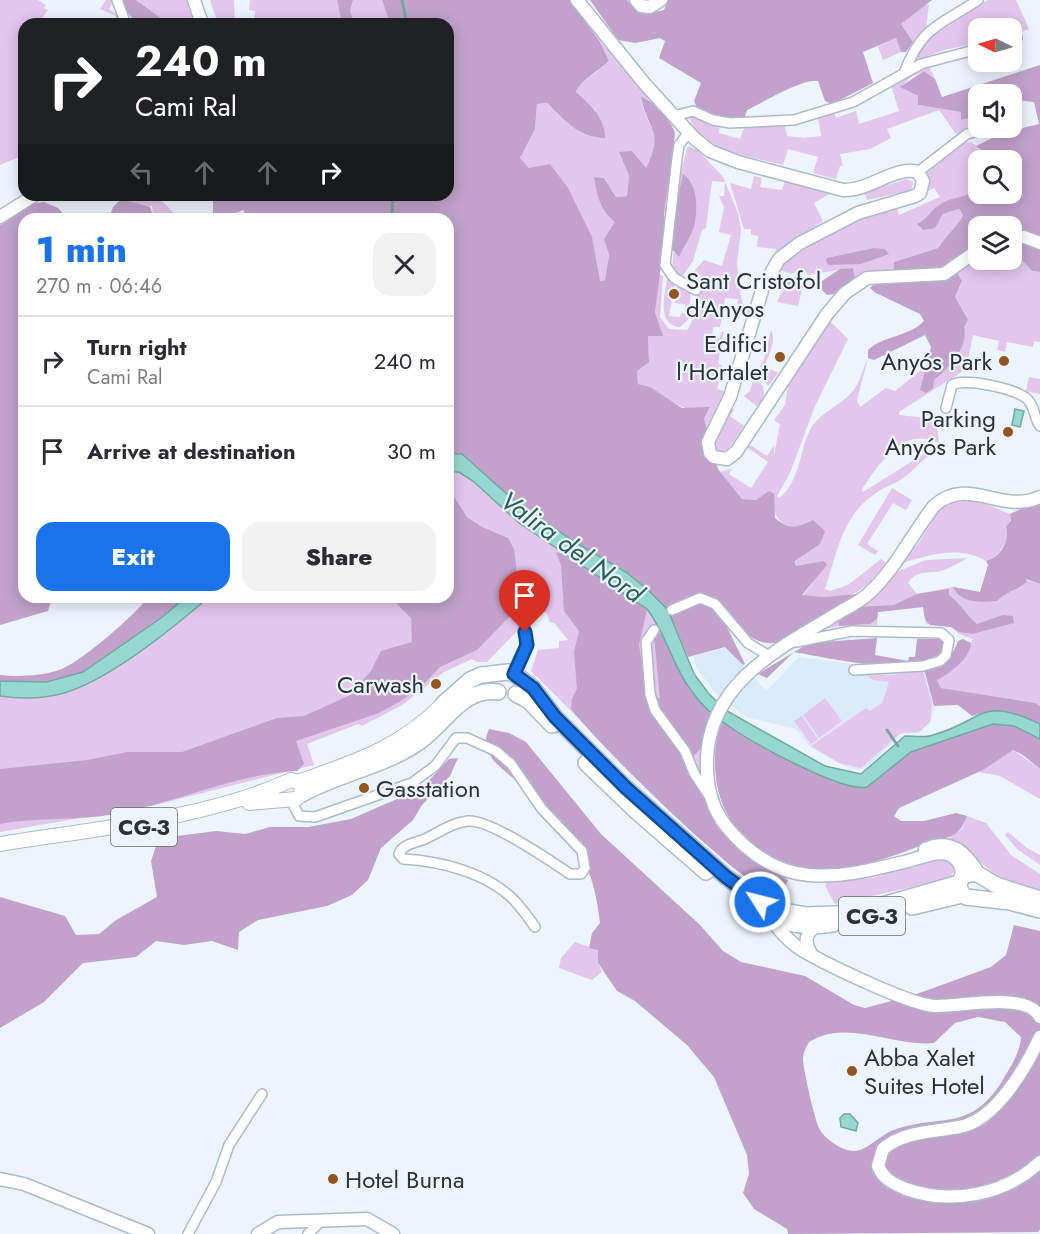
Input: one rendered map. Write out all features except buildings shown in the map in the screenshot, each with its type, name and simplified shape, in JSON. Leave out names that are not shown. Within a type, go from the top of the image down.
[{"type":"highway","name":"CG-3","points":[[443,704],[470,680],[489,674],[533,688],[555,717],[619,782],[726,877],[760,902],[782,911],[822,921]]},
{"type":"highway","name":"CG-3","points":[[292,791],[395,757],[424,738],[466,699],[488,690],[507,697],[513,680]]},
{"type":"highway","name":"CG-3","points":[[513,680],[600,778],[735,897],[771,919],[803,926],[958,889],[969,872],[981,877]]},
{"type":"highway","points":[[981,877],[985,887],[985,898]]},
{"type":"highway","points":[[981,877],[1040,899]]},
{"type":"highway","name":"CG-3","points":[[958,889],[970,899],[985,898],[1024,904],[1040,910]]},
{"type":"main road","points":[[194,0],[200,18]]},
{"type":"main road","points":[[577,0],[644,83],[688,132],[710,151],[723,158],[843,190],[863,188],[902,171],[918,172],[923,181],[922,188],[915,196],[858,213],[800,243],[779,259],[763,287],[730,397],[708,442],[710,453],[721,460],[727,459],[736,452],[837,300],[856,284],[875,276],[944,274],[968,257]]},
{"type":"main road","points":[[636,0],[641,6],[650,7],[661,0]]},
{"type":"main road","points":[[0,217],[25,201]]},
{"type":"main road","points":[[1022,237],[1040,243]]},
{"type":"main road","points":[[958,889],[959,863],[952,855],[943,853],[844,875],[810,876],[772,866],[742,844],[722,820],[711,798],[706,774],[711,730],[722,703],[743,676],[766,658],[869,593],[929,513],[943,498],[961,493],[1016,503],[1040,496]]},
{"type":"main road","name":"CG-3","points":[[0,850],[118,832],[211,813],[292,791],[395,744],[443,704]]},
{"type":"main road","name":"CG-3","points":[[0,844],[166,816],[292,791]]},
{"type":"main road","points":[[871,870],[945,844],[957,848],[964,854],[981,877]]},
{"type":"main road","points":[[771,919],[789,940],[808,953],[923,1005],[1014,1003],[1030,1006],[1040,1017]]},
{"type":"main road","points":[[808,953],[807,936],[812,928],[822,921]]},
{"type":"main road","points":[[803,926],[798,940],[808,953]]},
{"type":"main road","points":[[1040,1037],[1007,1090],[986,1116],[966,1126],[898,1140],[883,1149],[878,1166],[892,1183],[937,1197],[973,1195],[995,1188],[1020,1178],[1040,1162]]},
{"type":"main road","points":[[0,1179],[24,1184],[148,1234]]},
{"type":"main road","points":[[258,1234],[278,1222],[367,1219],[393,1234]]},
{"type":"street","points":[[117,0],[124,18]]},
{"type":"street","points":[[904,73],[922,37],[935,25],[978,0]]},
{"type":"street","points":[[674,116],[693,111],[713,120],[730,123],[794,120],[853,102],[904,73],[938,58],[968,50]]},
{"type":"street","points":[[688,132],[679,145],[676,158],[665,265],[674,278],[696,290]]},
{"type":"street","points":[[918,172],[968,134]]},
{"type":"street","points":[[946,408],[952,385],[965,381],[1020,393],[1028,399],[1040,426]]},
{"type":"street","points":[[672,610],[700,598],[715,604],[748,643],[766,658]]},
{"type":"street","points":[[513,680],[527,645],[524,619]]},
{"type":"street","points":[[654,630],[646,642],[650,694],[656,710],[685,751],[694,773],[711,798]]},
{"type":"street","points":[[788,644],[813,637],[852,632],[940,633],[946,637],[949,644],[946,655],[940,660],[922,666],[854,670]]},
{"type":"street","points":[[292,791],[300,816],[315,818],[412,783],[435,766],[456,738],[467,738],[496,751],[511,764],[542,809],[582,851],[585,868],[581,874],[570,874],[488,824],[469,821],[441,829],[429,837],[403,847],[399,854],[403,859],[461,870],[483,880],[515,901],[535,927]]},
{"type":"street","points":[[188,1234],[216,1182],[229,1145],[262,1094]]},
{"type":"street","points":[[308,1234],[321,1221]]},
{"type":"shaded area","points":[[0,0],[38,0],[46,5],[44,8],[48,10],[42,18],[18,18],[18,158],[0,165]]},
{"type":"shaded area","points":[[106,0],[114,0],[109,9],[118,15],[118,18],[116,18],[116,16],[100,9]]},
{"type":"shaded area","points":[[122,0],[136,0],[161,18],[132,18],[124,8]]},
{"type":"shaded area","points":[[136,0],[188,0],[193,18],[161,18]]},
{"type":"shaded area","points":[[210,0],[234,0],[235,18],[216,18]]},
{"type":"shaded area","points":[[250,0],[337,0],[341,18],[254,18],[255,11],[249,10]]},
{"type":"shaded area","points":[[337,0],[353,0],[350,11],[353,18],[341,18]]},
{"type":"shaded area","points":[[353,0],[382,0],[388,18],[353,18],[350,11]]},
{"type":"shaded area","points":[[382,0],[569,0],[599,40],[609,61],[586,80],[576,92],[600,118],[605,138],[587,135],[580,131],[547,103],[537,104],[535,129],[520,158],[529,168],[550,164],[568,188],[592,237],[600,281],[605,280],[609,255],[604,239],[615,222],[603,207],[594,177],[604,178],[616,197],[627,196],[629,175],[619,152],[632,151],[646,168],[654,145],[653,131],[641,97],[657,106],[666,117],[675,134],[664,215],[666,224],[673,219],[683,174],[688,178],[694,190],[695,220],[693,231],[679,257],[674,251],[663,249],[655,312],[663,336],[648,336],[649,362],[637,371],[638,384],[650,387],[682,408],[710,407],[704,418],[718,469],[742,499],[756,500],[769,491],[774,494],[775,518],[780,522],[793,526],[813,520],[825,531],[820,544],[795,561],[796,566],[824,561],[827,565],[802,595],[824,597],[857,594],[775,643],[754,639],[723,619],[745,664],[743,665],[725,647],[688,657],[668,610],[510,497],[462,455],[454,454],[454,213],[245,213],[243,210],[235,213],[213,213],[213,201],[454,201],[454,18],[388,18]]},
{"type":"shaded area","points":[[590,0],[627,0],[644,11],[653,12],[664,10],[668,0],[932,0],[901,24],[913,42],[906,52],[901,52],[896,38],[863,52],[873,83],[832,104],[825,101],[818,81],[803,83],[747,110],[744,119],[719,116],[696,106],[694,101],[701,83],[659,58],[665,41],[660,38],[635,43],[618,40]]},
{"type":"shaded area","points":[[988,0],[1016,0],[1029,29],[1022,31],[1022,18],[968,18],[968,45],[944,50],[917,60],[928,40],[956,17]]},
{"type":"shaded area","points":[[929,4],[926,28],[913,42],[901,24],[920,7]]},
{"type":"shaded area","points":[[896,38],[901,52],[883,60],[878,46]]},
{"type":"shaded area","points":[[599,40],[649,99],[641,98],[643,109],[655,137],[652,155],[646,168],[629,175],[627,196],[616,197],[604,178],[594,177],[616,222],[604,239],[609,255],[605,280],[600,281],[529,168],[519,158],[535,129],[537,104],[547,103],[570,125],[596,111],[576,93],[586,80],[609,61]]},
{"type":"shaded area","points":[[1040,65],[1040,272],[1032,271],[1022,260],[1022,216],[968,216],[968,264],[957,273],[962,281],[955,297],[968,320],[964,327],[965,335],[956,357],[934,380],[933,388],[926,393],[920,390],[931,347],[925,335],[874,360],[868,358],[868,350],[874,345],[911,330],[924,321],[920,314],[870,288],[874,284],[868,273],[893,271],[894,262],[938,248],[962,218],[963,215],[959,209],[943,214],[935,228],[923,230],[917,224],[944,202],[968,194],[968,204],[1022,204],[1022,150],[982,150],[976,146],[993,138],[1022,138],[1022,128],[1039,124],[1034,102],[1022,101],[1022,84],[982,84]]},
{"type":"shaded area","points":[[929,66],[935,79],[924,71],[911,77],[901,87],[918,96],[918,105],[961,112],[961,120],[968,118],[968,132],[958,137],[939,110],[887,129],[891,138],[870,149],[840,154],[843,166],[840,166],[836,179],[813,173],[818,157],[788,149],[783,165],[717,146],[696,130],[689,118],[693,116],[720,126],[719,133],[740,139],[745,126],[785,126],[787,136],[804,138],[821,136],[818,118],[834,112],[836,118],[856,111],[859,124],[899,111],[891,85]]},
{"type":"shaded area","points":[[924,71],[935,79],[942,97],[968,89],[968,118],[961,120],[961,112],[918,105],[918,96],[900,87]]},
{"type":"shaded area","points":[[971,142],[982,150],[968,150],[968,196],[939,205],[928,219],[959,209],[963,215],[938,248],[894,262],[893,271],[855,278],[853,268],[808,275],[804,269],[791,274],[778,269],[794,254],[866,216],[897,206],[899,215],[940,197],[934,188],[926,192],[925,174],[964,143]]},
{"type":"shaded area","points":[[690,146],[696,148],[723,177],[738,213],[741,230],[737,263],[745,310],[737,308],[738,299],[725,298],[720,327],[713,327],[712,338],[720,338],[721,332],[724,331],[718,363],[723,367],[717,389],[727,392],[708,431],[704,418],[638,384],[637,371],[649,361],[648,336],[662,335],[655,312],[659,274],[663,276],[660,317],[669,329],[687,330],[702,288],[687,279],[704,260],[722,266],[731,235],[719,232],[724,207],[719,196],[724,196],[725,182],[712,181],[706,228],[702,230],[693,261],[682,277],[672,270],[680,177],[687,148]]},
{"type":"shaded area","points":[[754,176],[762,178],[760,187],[782,190],[785,180],[833,192],[814,203],[823,221],[775,253],[776,249],[757,247],[758,236],[751,235],[751,229],[744,229],[730,183],[751,189]]},
{"type":"shaded area","points":[[906,179],[913,182],[912,189],[909,191],[867,200],[864,193]]},
{"type":"shaded area","points":[[119,201],[128,201],[150,207],[152,213],[111,213]]},
{"type":"shaded area","points":[[126,201],[161,201],[174,213],[153,213],[152,206],[139,207]]},
{"type":"shaded area","points":[[44,202],[58,208],[63,213],[18,213],[32,204]]},
{"type":"shaded area","points":[[18,213],[18,603],[50,603],[48,611],[0,625],[0,225]]},
{"type":"shaded area","points":[[874,248],[885,249],[889,254],[861,264],[828,265],[826,261],[827,258]]},
{"type":"shaded area","points":[[1022,260],[1032,271],[1040,272],[1040,342],[1034,341],[1033,347],[1007,342],[1005,352],[997,350],[999,341],[973,335],[966,369],[899,412],[899,415],[936,419],[939,443],[926,439],[914,439],[903,443],[893,450],[876,469],[862,489],[863,492],[932,449],[934,452],[902,479],[873,495],[854,514],[837,550],[825,589],[830,591],[848,585],[881,559],[886,563],[867,584],[850,595],[830,598],[802,596],[812,584],[824,561],[796,567],[798,528],[780,521],[774,511],[769,491],[756,500],[742,499],[720,472],[732,469],[729,474],[751,488],[768,462],[748,448],[750,445],[767,456],[774,445],[774,455],[780,424],[774,420],[785,405],[789,380],[829,320],[848,339],[815,406],[790,473],[777,496],[779,498],[791,484],[806,439],[814,423],[845,399],[855,388],[868,358],[857,400],[860,407],[886,388],[895,391],[931,362],[960,308],[955,297],[962,282],[957,273],[968,264],[968,270],[1022,270]]},
{"type":"shaded area","points":[[853,268],[855,278],[834,294],[827,295],[822,290],[822,281],[840,269]]},
{"type":"shaded area","points":[[789,278],[805,278],[798,306],[777,302]]},
{"type":"shaded area","points":[[789,278],[805,278],[800,288],[792,288],[787,282]]},
{"type":"shaded area","points":[[667,279],[675,283],[669,316],[680,317],[681,313],[687,315],[685,304],[675,303],[677,285],[691,293],[688,320],[680,327],[672,325],[665,315]]},
{"type":"shaded area","points":[[771,330],[773,342],[759,383],[763,386],[764,399],[758,407],[744,396],[750,391],[753,381],[750,376],[757,373],[765,356]]},
{"type":"shaded area","points":[[768,368],[778,373],[768,386],[764,378]]},
{"type":"shaded area","points":[[1029,377],[1040,379],[1040,394],[1026,391]]},
{"type":"shaded area","points":[[731,408],[734,410],[730,416],[744,426],[728,449],[721,452],[715,449],[713,442]]},
{"type":"shaded area","points":[[454,472],[459,472],[473,481],[519,523],[647,609],[659,625],[702,705],[711,712],[705,741],[703,768],[712,813],[724,832],[740,849],[761,865],[788,880],[778,900],[733,867],[681,820],[531,671],[538,650],[559,648],[559,641],[568,640],[554,623],[549,622],[547,613],[539,611],[532,602],[525,602],[520,628],[487,662],[477,662],[472,659],[444,672],[402,705],[362,726],[358,724],[307,744],[314,765],[155,805],[0,832],[0,696],[9,697],[106,672],[201,603],[454,603]]},
{"type":"shaded area","points":[[892,488],[912,500],[906,510],[893,503],[867,544],[878,551],[875,555],[858,545]]},
{"type":"shaded area","points":[[454,497],[467,517],[482,527],[508,538],[514,549],[518,582],[532,602],[524,602],[477,650],[440,667],[421,687],[379,713],[296,741],[304,764],[297,771],[251,777],[115,814],[0,824],[0,769],[87,760],[127,752],[182,752],[277,718],[304,716],[348,696],[371,671],[381,651],[412,642],[411,618],[396,603],[454,603]]},
{"type":"shaded area","points":[[957,497],[981,502],[1010,514],[1010,527],[1006,542],[998,554],[986,561],[965,553],[943,553],[900,564],[918,544],[943,503]]},
{"type":"shaded area","points":[[1040,505],[1040,584],[1026,579],[1027,582],[997,601],[972,601],[956,593],[953,587],[980,592],[988,565],[986,561],[996,556],[1005,543],[1006,526],[1011,521],[1010,514],[1027,506]]},
{"type":"shaded area","points":[[556,552],[568,554],[647,609],[639,645],[647,691],[660,699],[654,636],[663,632],[691,692],[711,712],[702,747],[686,764],[716,818],[736,845],[749,857],[788,880],[780,897],[762,889],[705,844],[639,782],[571,709],[577,688],[574,652],[579,631],[564,611],[561,565]]},
{"type":"shaded area","points":[[967,558],[944,570],[916,575],[908,583],[917,594],[953,587],[980,592],[1016,577],[1040,584],[1040,706],[941,688],[937,681],[961,663],[973,639],[959,634],[951,627],[926,624],[923,607],[878,612],[877,625],[850,624],[815,631],[894,573],[926,560]]},
{"type":"shaded area","points":[[949,589],[949,595],[977,624],[1003,615],[1013,616],[1014,623],[972,634],[959,632],[951,627],[930,625],[925,619],[923,607],[878,612],[877,619],[870,624],[839,626],[838,618],[858,607],[894,605],[917,594]]},
{"type":"shaded area","points":[[143,603],[179,603],[83,672],[46,682],[0,681],[0,675],[37,675],[69,666],[107,638]]},
{"type":"shaded area","points":[[877,638],[875,655],[908,661],[909,657],[915,657],[917,639],[941,639],[945,642],[942,654],[926,661],[908,664],[849,662],[794,652],[809,643]]},
{"type":"shaded area","points":[[963,639],[971,643],[970,649],[959,665],[937,681],[941,688],[1035,703],[1040,706],[1040,724],[1007,712],[990,712],[972,716],[958,705],[934,706],[924,669],[945,660],[952,653],[958,641]]},
{"type":"shaded area","points":[[727,647],[766,691],[799,657],[866,666],[921,660],[934,706],[931,722],[919,733],[901,734],[868,766],[860,770],[847,767],[810,747],[796,729],[747,717],[715,693],[696,667],[694,656]]},
{"type":"shaded area","points":[[794,652],[767,678],[758,674]]},
{"type":"shaded area","points":[[922,669],[932,703],[930,722],[919,732],[901,733],[861,768],[839,763],[811,746],[866,708],[870,711],[882,703],[889,682],[873,680],[866,674],[892,675]]},
{"type":"shaded area","points":[[825,698],[842,721],[819,738],[803,715]]},
{"type":"shaded area","points":[[802,716],[818,739],[811,744],[794,721]]},
{"type":"shaded area","points":[[722,721],[834,782],[867,787],[911,752],[993,724],[1014,726],[1040,739],[1040,769],[1013,750],[983,770],[899,808],[894,816],[901,821],[924,821],[956,813],[967,816],[960,830],[950,836],[857,866],[815,869],[793,866],[757,849],[742,836],[730,820],[722,802],[715,761],[718,731]]},
{"type":"shaded area","points":[[489,729],[509,733],[526,742],[601,834],[700,925],[723,951],[741,962],[805,976],[854,1005],[865,1008],[914,995],[991,967],[1006,955],[1014,925],[1040,931],[1040,1229],[1038,1232],[788,1234],[787,1229],[754,1209],[743,1193],[749,1174],[747,1155],[714,1077],[687,1045],[635,1001],[617,991],[598,963],[598,950],[589,948],[592,933],[600,923],[593,884],[587,867],[571,837],[548,808],[494,761],[486,746]],"holes":[[[978,1017],[1005,1022],[1021,1037],[1019,1049],[1001,1083],[989,1099],[977,1109],[953,1119],[894,1130],[864,1148],[854,1151],[835,1144],[820,1130],[812,1106],[803,1059],[809,1042],[823,1035],[854,1033],[903,1041],[934,1043],[955,1023]]]},
{"type":"shaded area","points":[[1013,750],[1040,769],[1040,799],[1000,776],[978,772]]},
{"type":"shaded area","points":[[458,758],[450,776],[422,805],[413,820],[381,848],[368,880],[352,895],[327,906],[258,920],[239,932],[238,950],[212,941],[184,945],[156,941],[136,957],[83,963],[44,1002],[0,1028],[0,897],[65,916],[76,935],[99,934],[116,920],[157,897],[151,861],[156,846],[169,837],[216,831],[245,834],[270,827],[308,827],[351,819],[422,788],[449,759]]},
{"type":"shaded area","points":[[967,816],[986,823],[1011,855],[1040,874],[1040,894],[1006,884],[1007,880],[948,839],[962,829]]},
{"type":"shaded area","points":[[1008,832],[1027,848],[1040,855],[1040,865],[1017,849],[1005,835]]},
{"type":"shaded area","points":[[943,858],[950,861],[954,871],[944,880],[835,904],[825,886],[827,882],[872,878]]},
{"type":"shaded area","points":[[575,942],[598,950],[598,963],[602,972],[592,980],[559,968],[561,958]]},
{"type":"water","points":[[1015,409],[1024,411],[1020,427],[1012,425]]},
{"type":"water","name":"Valira del Nord","points":[[454,454],[462,454],[510,497],[573,541],[626,572],[668,610],[694,674],[709,694],[727,711],[825,766],[861,774],[905,736],[930,736],[993,711],[1005,711],[1040,724],[1040,739],[1014,726],[993,724],[911,752],[867,787],[855,787],[819,775],[777,755],[710,712],[686,683],[647,609],[519,523],[473,481],[459,472],[454,472]]},
{"type":"water","points":[[179,603],[202,603],[140,652],[101,677],[82,686],[56,695],[32,698],[0,696],[0,681],[46,682],[83,672]]},
{"type":"water","points":[[844,1114],[850,1114],[858,1123],[856,1131],[841,1127],[840,1118]]},
{"type":"waterway","points":[[402,0],[406,18]]},
{"type":"waterway","points":[[392,213],[393,201]]},
{"type":"waterway","points":[[887,730],[898,746]]},
{"type":"place","name":"Sant Cristofol d'Anyos","points":[[674,294]]},
{"type":"place","name":"Edifici l'Hortalet","points":[[780,357]]},
{"type":"place","name":"Anyós Park","points":[[1004,361]]},
{"type":"place","name":"Parking Anyós Park","points":[[1008,432]]},
{"type":"place","name":"Carwash","points":[[436,684]]},
{"type":"place","name":"Gasstation","points":[[364,788]]},
{"type":"place","name":"Abba Xalet Suites Hotel","points":[[852,1071]]},
{"type":"place","name":"Hotel Burna","points":[[333,1179]]},
{"type":"route","points":[[525,632],[527,645],[514,674],[533,688],[555,717],[599,763],[726,877],[760,902]]}]
